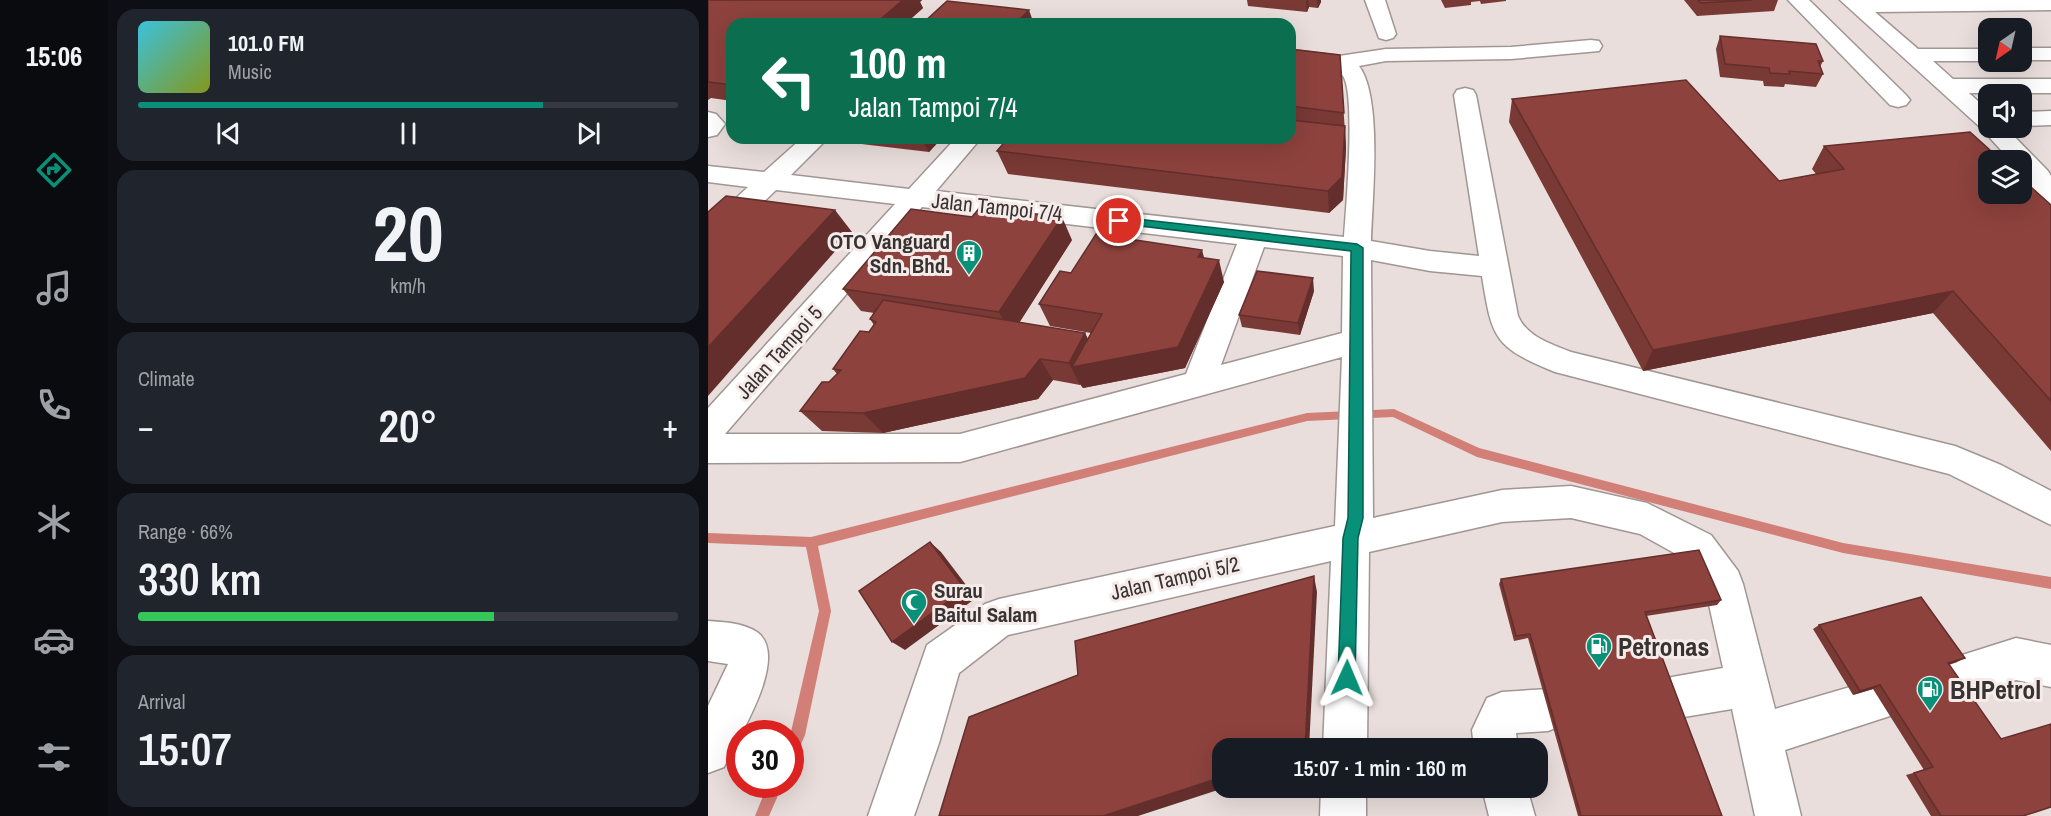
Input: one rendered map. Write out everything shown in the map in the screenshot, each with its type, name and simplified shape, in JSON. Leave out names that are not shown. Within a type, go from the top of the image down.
[{"type":"street","points":[[1375,0],[1386,34]]},
{"type":"street","points":[[1798,0],[1898,100]]},
{"type":"street","points":[[1853,3],[2051,4]]},
{"type":"street","points":[[1853,3],[1978,112]]},
{"type":"street","points":[[1882,28],[1916,27]]},
{"type":"street","points":[[1296,57],[1339,63],[1386,55],[1511,53],[1591,46]]},
{"type":"street","points":[[2032,54],[2051,54]]},
{"type":"street","points":[[1914,55],[1978,55]]},
{"type":"street","points":[[1339,63],[1352,71],[1358,86],[1351,139],[1357,248],[1358,350],[1345,738]]},
{"type":"street","points":[[1949,86],[2051,86]]},
{"type":"street","points":[[1465,95],[1503,316],[1510,333],[1535,351],[1566,363],[1954,461],[1989,476],[2051,509]]},
{"type":"street","points":[[2032,119],[2051,118]]},
{"type":"street","points":[[708,119],[713,124],[708,130]]},
{"type":"street","points":[[2004,138],[2015,150]]},
{"type":"street","points":[[708,239],[810,144]]},
{"type":"street","name":"Jalan Tampoi 5","points":[[708,431],[964,144]]},
{"type":"street","points":[[2032,156],[2051,155]]},
{"type":"street","points":[[2032,169],[2050,195]]},
{"type":"street","name":"Jalan Tampoi 7/4","points":[[708,174],[1357,248],[1430,261],[1495,267]]},
{"type":"street","points":[[1198,384],[1254,236]]},
{"type":"street","points":[[708,449],[960,448],[1198,384],[1358,350]]},
{"type":"street","name":"Jalan Tampoi 5/2","points":[[891,816],[942,660],[999,618],[1353,528],[1526,503],[1571,501],[1647,519],[1698,547],[1724,584],[1778,816]]},
{"type":"street","points":[[708,641],[742,646],[748,652],[749,664],[746,676],[708,751]]},
{"type":"street","points":[[1949,679],[2016,659],[2051,666]]},
{"type":"street","points":[[1672,698],[1749,685]]},
{"type":"street","points":[[1758,736],[1881,699]]},
{"type":"street","points":[[1495,738],[1494,730],[1502,713],[1548,710]]},
{"type":"street","points":[[1343,816],[1344,798]]},
{"type":"street","points":[[1508,798],[1512,816]]},
{"type":"building","points":[[708,0],[903,0],[882,18],[726,18],[726,84],[708,82]]},
{"type":"building","points":[[1698,0],[1752,0],[1701,3]]},
{"type":"building","points":[[947,1],[1029,10],[1021,18],[929,18]]},
{"type":"building","points":[[1720,36],[1816,44],[1823,61],[1818,61],[1823,74],[1789,71],[1790,74],[1770,73],[1769,68],[1725,64]]},
{"type":"building","points":[[1296,50],[1340,55],[1344,113],[1296,107]]},
{"type":"building","points":[[1686,80],[1779,181],[1844,169],[1824,146],[1970,132],[1990,150],[1978,150],[1978,204],[2032,204],[2032,188],[2051,205],[2051,401],[1953,291],[1653,350],[1512,99]]},
{"type":"building","points":[[1296,121],[1345,126],[1342,177],[1328,191],[997,151],[1003,144],[1296,144]]},
{"type":"building","points":[[726,196],[835,210],[708,347],[708,212]]},
{"type":"building","name":"OTO Vanguard Sdn. Bhd.","points":[[980,207],[1062,217],[999,312],[843,289],[911,209],[972,217]]},
{"type":"building","points":[[1096,234],[1202,250],[1198,257],[1219,260],[1178,347],[1072,367],[1102,314],[1039,304],[1060,271],[1071,273]]},
{"type":"building","points":[[1257,271],[1313,278],[1298,323],[1239,315]]},
{"type":"building","points":[[883,300],[1085,333],[1069,363],[1040,359],[1025,378],[863,413],[800,411],[822,382],[829,382],[841,370],[833,369],[860,331],[869,332],[876,322],[870,319]]},
{"type":"building","name":"Surau Baitul Salam","points":[[930,542],[965,589],[892,642],[859,591]]},
{"type":"building","name":"Petronas","points":[[1699,550],[1721,600],[1645,612],[1722,816],[1581,816],[1530,634],[1516,636],[1501,579]]},
{"type":"building","points":[[1314,576],[1306,738],[1212,738],[1212,780],[1103,816],[939,816],[969,717],[1078,675],[1075,641]]},
{"type":"building","name":"BHPetrol","points":[[1921,597],[1965,658],[1948,663],[2001,739],[2051,724],[2051,807],[2023,816],[1941,816],[1914,773],[1933,767],[1880,685],[1860,691],[1819,625]]},
{"type":"waterway","points":[[811,542],[1307,417],[1394,413],[1477,452],[1843,548],[2051,583]]},
{"type":"waterway","points":[[708,538],[811,542]]},
{"type":"waterway","points":[[801,720],[825,611],[811,542]]},
{"type":"waterway","points":[[762,816],[770,798]]},
{"type":"place","name":"OTO Vanguard Sdn. Bhd.","points":[[969,276]]},
{"type":"place","name":"Surau Baitul Salam","points":[[914,625]]},
{"type":"place","name":"Petronas","points":[[1599,669]]},
{"type":"place","name":"BHPetrol","points":[[1930,712]]},
{"type":"route","points":[[1119,221],[1357,248],[1358,360],[1355,518],[1351,538],[1347,678]]}]
